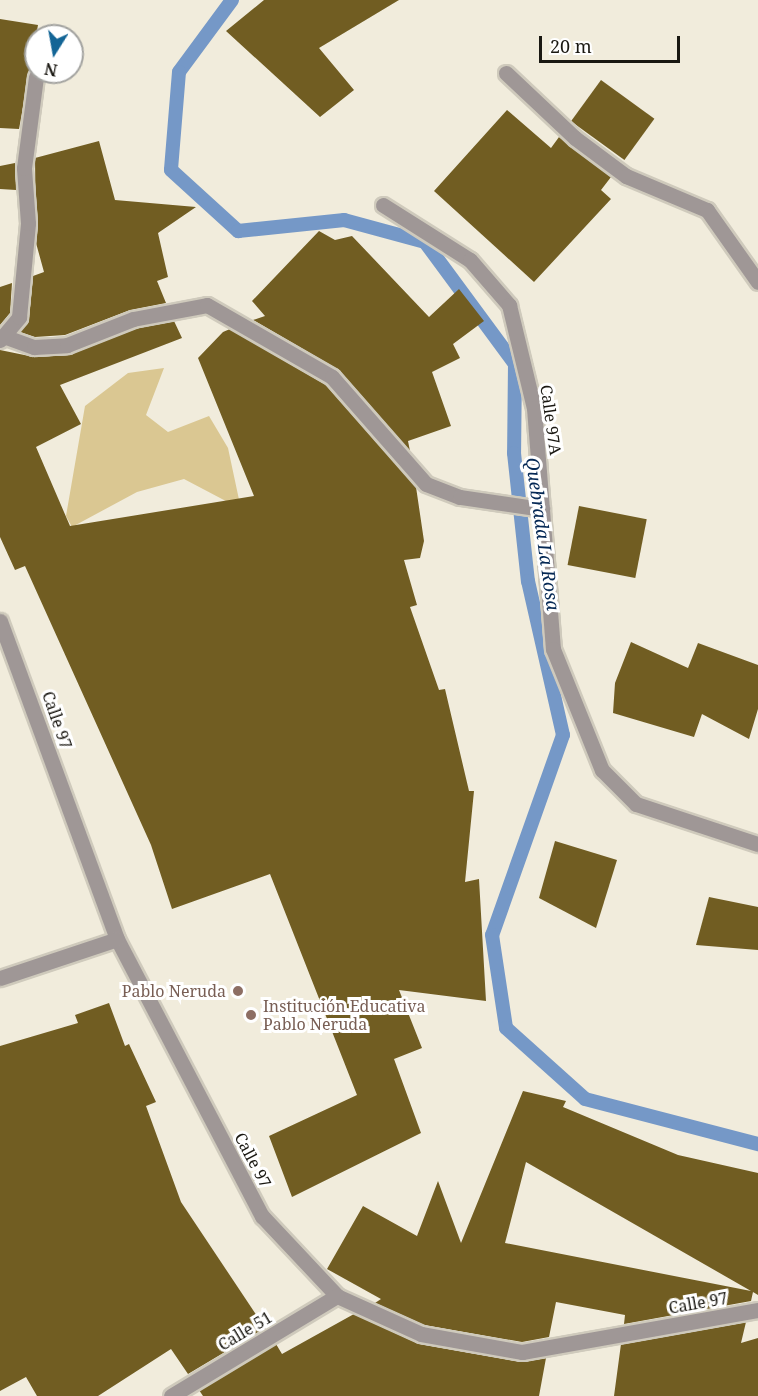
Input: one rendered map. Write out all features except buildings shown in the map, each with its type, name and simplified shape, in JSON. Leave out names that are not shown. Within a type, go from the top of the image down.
[{"type":"street","points":[[506,73],[575,138],[626,176],[706,210],[758,282]]},
{"type":"street","points":[[35,84],[24,168],[28,223],[19,317],[3,339],[34,347],[67,345],[133,319],[207,305],[332,377],[426,484],[460,496],[535,508]]},
{"type":"street","name":"Calle 97A","points":[[383,205],[470,260],[509,305],[534,408],[535,508],[553,649],[602,770],[636,804],[758,844]]},
{"type":"street","name":"Calle 97","points":[[0,621],[117,939],[262,1216],[337,1296],[422,1335],[522,1352],[758,1310]]},
{"type":"street","points":[[0,978],[117,939]]},
{"type":"street","name":"Calle 51","points":[[171,1396],[337,1296]]},
{"type":"shaded area","points":[[164,368],[146,415],[168,432],[209,416],[228,448],[241,509],[184,479],[137,492],[72,527],[66,516],[85,406],[128,373]]},
{"type":"waterway","name":"Quebrada La Rosa","points":[[232,0],[179,72],[171,170],[238,231],[344,220],[425,242],[515,364],[514,453],[528,581],[563,735],[492,935],[506,1028],[585,1099],[758,1144]]},
{"type":"place","name":"Pablo Neruda","points":[[238,991]]},
{"type":"place","name":"Institución Educativa Pablo Neruda","points":[[251,1015]]}]
